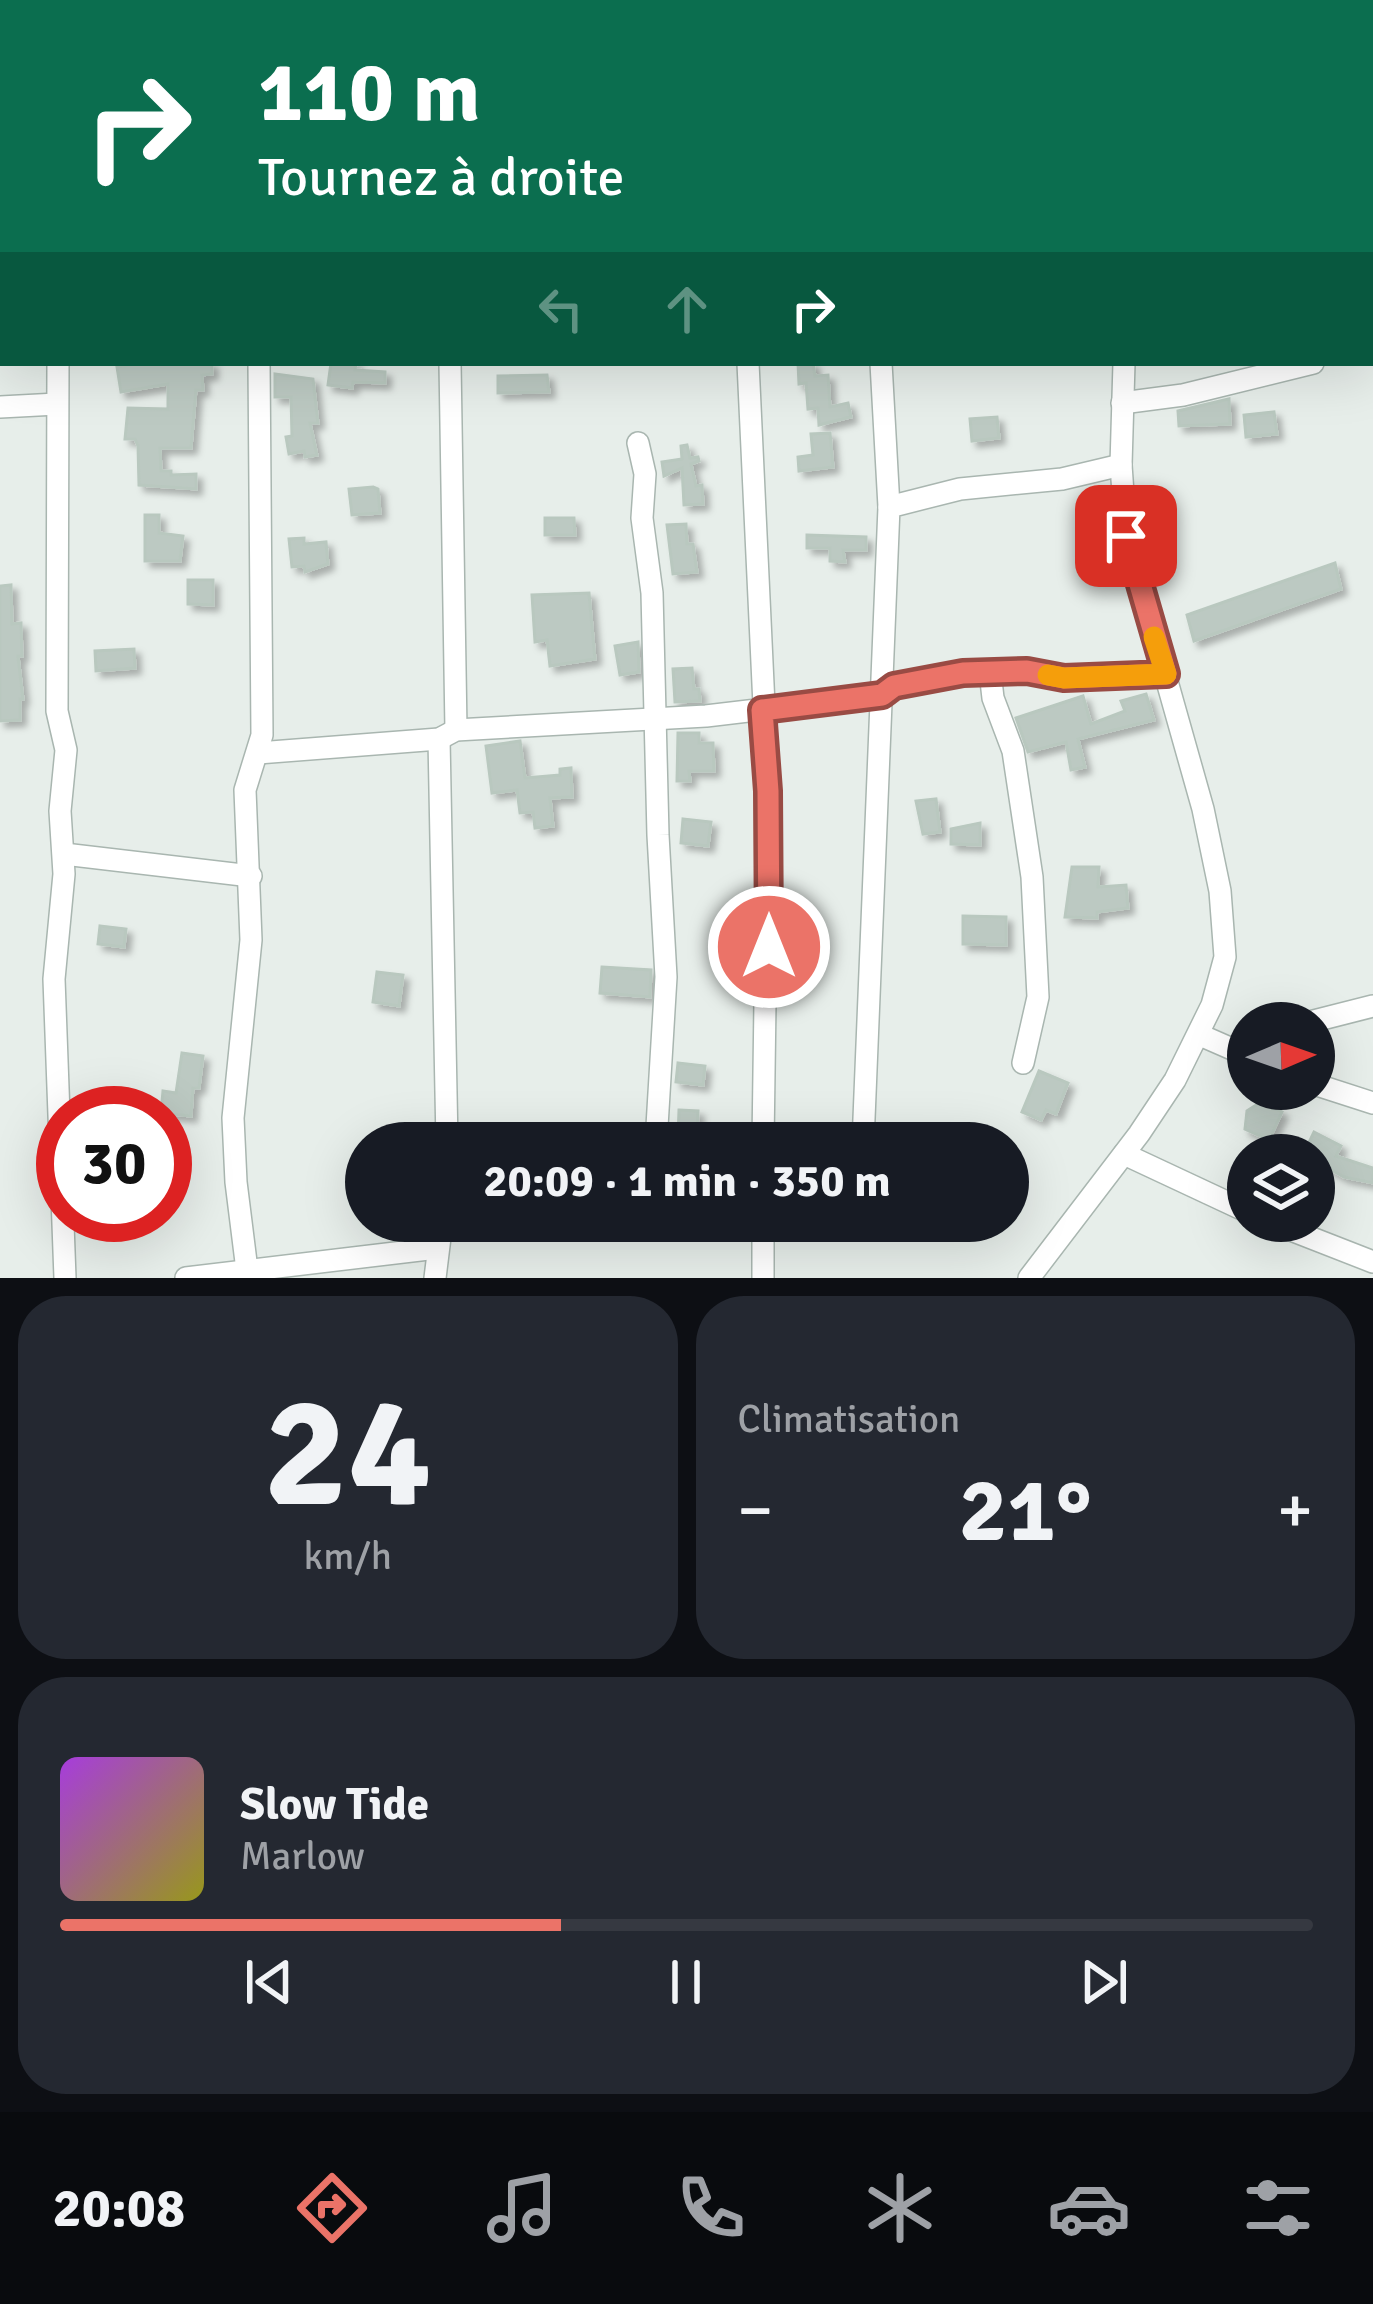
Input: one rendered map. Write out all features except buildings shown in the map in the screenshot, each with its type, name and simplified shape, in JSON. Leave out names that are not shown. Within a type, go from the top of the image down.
[{"type":"street","points":[[58,366],[57,711],[66,749],[54,1012],[64,1278]]},
{"type":"street","points":[[247,1274],[233,1145],[251,940],[245,790],[258,754],[264,682],[259,366]]},
{"type":"street","points":[[446,1122],[450,366]]},
{"type":"street","points":[[748,366],[769,874],[763,1122]]},
{"type":"street","points":[[864,1122],[889,507],[881,366]]},
{"type":"street","points":[[1028,1278],[1165,1096],[1200,1035],[1221,981],[1225,937],[1204,809],[1126,536],[1121,465],[1124,366]]},
{"type":"street","points":[[1122,403],[1184,395],[1301,366]]},
{"type":"street","points":[[0,407],[57,404]]},
{"type":"street","points":[[638,443],[645,474],[642,518],[652,593],[666,976],[657,1122]]},
{"type":"street","points":[[889,507],[960,489],[1049,481],[1121,465]]},
{"type":"street","points":[[258,754],[762,710],[882,695],[894,686],[990,672],[1027,671],[1064,678],[1166,674]]},
{"type":"street","points":[[990,672],[993,698],[1013,751],[1032,877],[1038,997],[1023,1063]]},
{"type":"street","points":[[64,854],[250,876]]},
{"type":"street","points":[[1335,1016],[1373,1006]]},
{"type":"street","points":[[1200,1035],[1227,1046]]},
{"type":"street","points":[[1222,1044],[1227,1043]]},
{"type":"street","points":[[1335,1091],[1373,1103]]},
{"type":"street","points":[[1124,1154],[1227,1202]]},
{"type":"street","points":[[434,1278],[437,1242]]},
{"type":"street","points":[[763,1242],[763,1278]]},
{"type":"street","points":[[1322,1242],[1373,1262]]},
{"type":"street","points":[[186,1278],[436,1248]]},
{"type":"slow traffic","points":[[1048,675],[1166,674],[1154,637]]},
{"type":"route","points":[[769,947],[768,791],[762,710],[882,695],[894,686],[963,673],[1027,671],[1064,678],[1166,674],[1126,536]]}]
